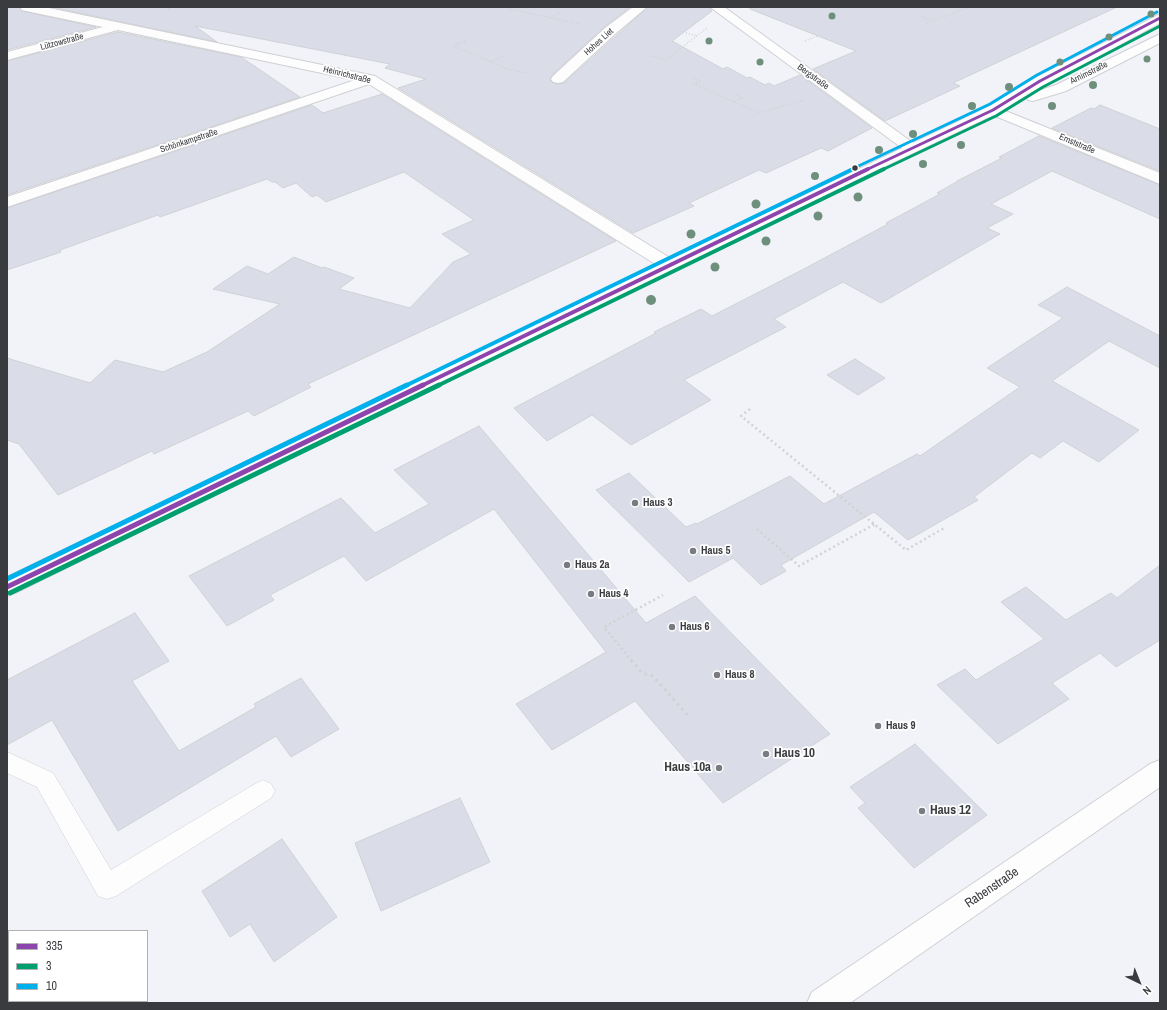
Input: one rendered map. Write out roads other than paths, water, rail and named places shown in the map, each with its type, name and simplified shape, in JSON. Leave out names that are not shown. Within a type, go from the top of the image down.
[{"type":"street","name":"Heinrichstraße","points":[[26,7],[370,79],[669,265]]},
{"type":"street","name":"Hohes Liet","points":[[558,79],[610,31],[641,7]]},
{"type":"street","name":"Bergstraße","points":[[716,7],[911,148]]},
{"type":"street","name":"Arnimstraße","points":[[994,110],[1040,81],[1160,18]]},
{"type":"street","name":"Lützowstraße","points":[[7,56],[116,27]]},
{"type":"street","name":"Arnimstraße","points":[[7,587],[911,148],[994,110],[1061,88],[1160,38]]},
{"type":"street","name":"Schönkampstraße","points":[[7,202],[348,88],[370,79]]},
{"type":"street","name":"Ernststraße","points":[[994,110],[1160,179]]},
{"type":"street","name":"Rabenstraße","points":[[823,1003],[1160,772]]},
{"type":"lane","points":[[7,762],[45,780],[107,887],[263,791]]},
{"type":"place","name":"Haus 3","points":[[635,503]]},
{"type":"place","name":"Haus 5","points":[[693,551]]},
{"type":"place","name":"Haus 2a","points":[[567,565]]},
{"type":"place","name":"Haus 4","points":[[591,594]]},
{"type":"place","name":"Haus 6","points":[[672,627]]},
{"type":"place","name":"Haus 8","points":[[717,675]]},
{"type":"place","name":"Haus 9","points":[[878,726]]},
{"type":"place","name":"Haus 10","points":[[766,754]]},
{"type":"place","name":"Haus 10a","points":[[719,768]]},
{"type":"place","name":"Haus 12","points":[[922,811]]}]
